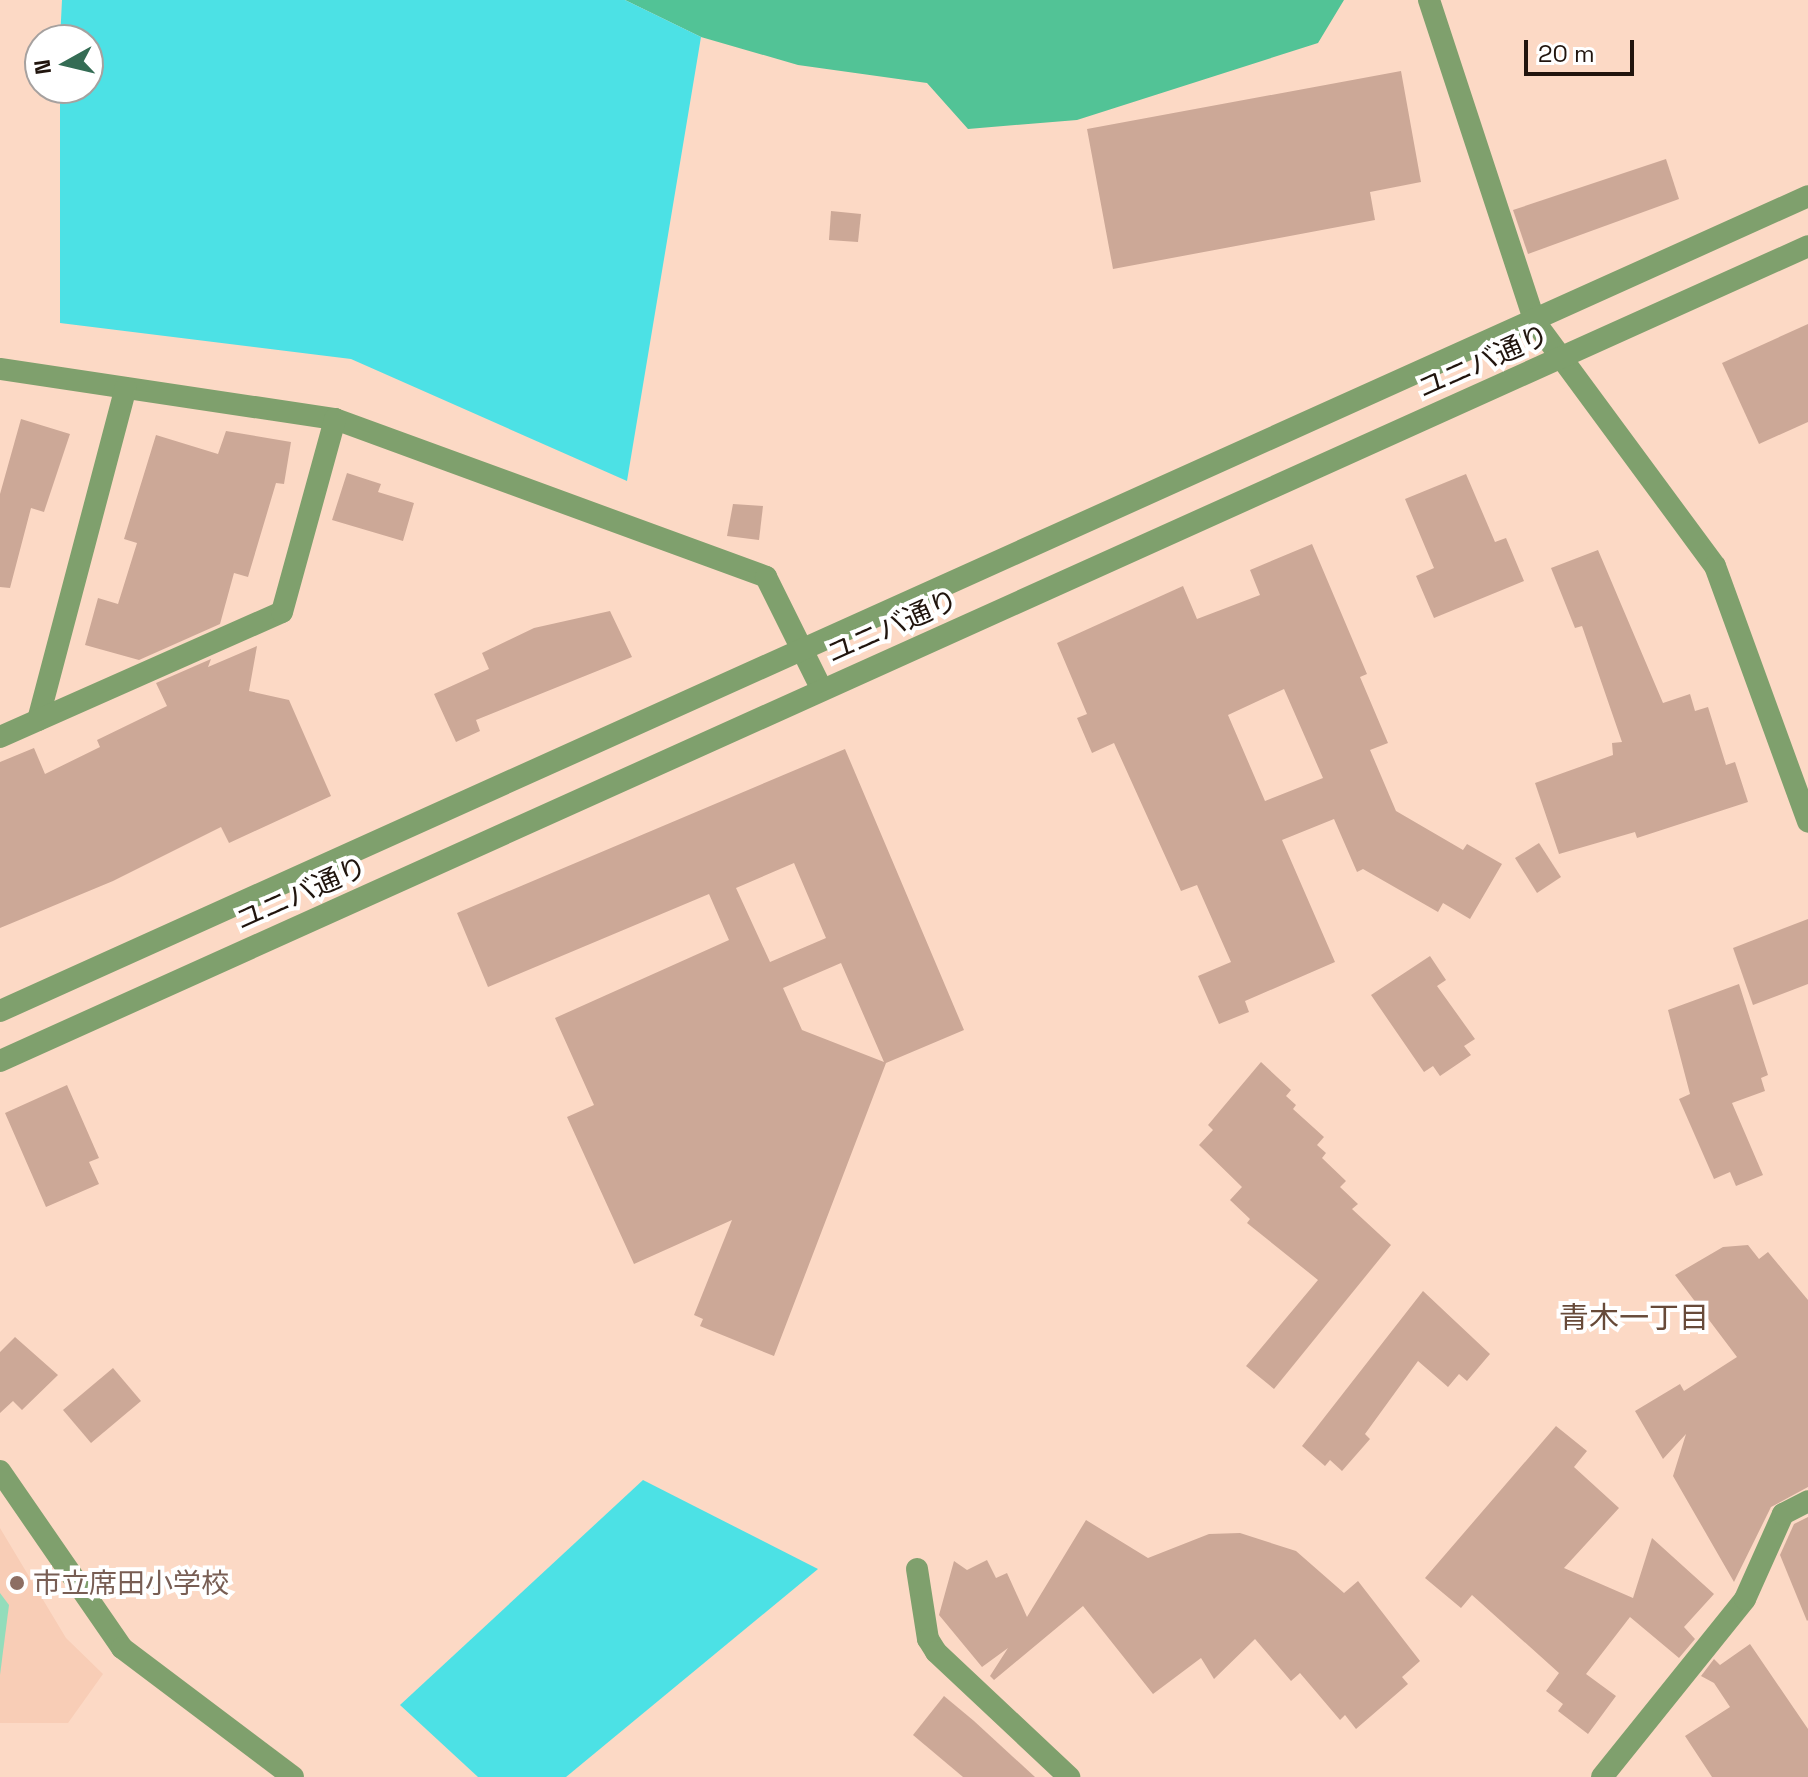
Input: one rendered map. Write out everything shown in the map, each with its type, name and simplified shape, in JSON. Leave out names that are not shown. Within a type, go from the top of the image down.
[{"type":"street","points":[[1429,0],[1535,322],[1715,566],[1808,822]]},
{"type":"street","name":"ユニバ通り","points":[[0,1011],[1535,322],[1808,196]]},
{"type":"street","name":"ユニバ通り","points":[[0,1061],[1808,246]]},
{"type":"street","points":[[0,369],[335,419],[766,577],[822,690]]},
{"type":"street","points":[[38,720],[126,388]]},
{"type":"street","points":[[0,737],[282,612],[335,419]]},
{"type":"street","points":[[0,1471],[122,1648],[293,1777]]},
{"type":"street","points":[[1602,1777],[1745,1599],[1783,1514],[1808,1501]]},
{"type":"street","points":[[917,1569],[928,1639],[936,1652],[1069,1777]]},
{"type":"shaded area","name":"市立席田小学校","points":[[0,1528],[66,1638],[103,1674],[68,1723],[0,1723]]},
{"type":"green space","points":[[625,0],[1344,0],[1318,43],[1077,120],[968,129],[927,83],[798,65],[701,37]]},
{"type":"green space","points":[[0,1593],[9,1605],[0,1675]]},
{"type":"water","points":[[62,0],[625,0],[701,37],[627,481],[351,359],[60,323],[60,104],[104,104],[104,24],[61,24]]},
{"type":"water","points":[[643,1480],[818,1569],[566,1777],[478,1777],[400,1705]]},
{"type":"building","points":[[1401,71],[1421,182],[1370,192],[1375,220],[1113,269],[1087,129]]},
{"type":"building","points":[[1666,159],[1679,199],[1528,254],[1513,210]]},
{"type":"building","points":[[831,211],[861,214],[858,242],[829,240]]},
{"type":"building","points":[[1808,324],[1808,422],[1759,444],[1722,363]]},
{"type":"building","points":[[21,419],[70,434],[44,512],[31,508],[10,588],[0,587],[0,494]]},
{"type":"building","points":[[226,431],[291,442],[284,484],[276,483],[248,577],[234,573],[220,624],[139,660],[85,645],[98,598],[118,604],[137,543],[124,539],[156,435],[218,454]]},
{"type":"building","points":[[347,473],[381,484],[378,492],[414,503],[403,541],[332,520]]},
{"type":"building","points":[[1466,474],[1495,542],[1506,538],[1524,581],[1434,618],[1416,576],[1434,568],[1405,499]]},
{"type":"building","points":[[733,504],[763,506],[759,540],[727,536]]},
{"type":"building","points":[[1312,544],[1367,674],[1360,677],[1388,743],[1370,750],[1396,811],[1463,850],[1467,844],[1502,864],[1470,919],[1443,903],[1438,912],[1363,869],[1357,872],[1334,819],[1282,840],[1335,962],[1245,1001],[1249,1012],[1219,1024],[1198,976],[1231,962],[1197,885],[1181,891],[1114,743],[1092,753],[1077,718],[1087,714],[1057,643],[1183,586],[1197,619],[1260,595],[1250,570]],"holes":[[[1284,689],[1323,778],[1265,801],[1228,715]]]},
{"type":"building","points":[[1598,550],[1663,703],[1690,694],[1695,711],[1708,707],[1726,765],[1735,762],[1748,802],[1637,838],[1635,832],[1559,854],[1535,783],[1613,755],[1612,743],[1622,742],[1582,626],[1575,628],[1551,568]]},
{"type":"building","points":[[610,611],[632,657],[476,720],[480,731],[456,742],[434,694],[489,669],[482,653],[534,628]]},
{"type":"building","points":[[257,646],[249,691],[289,700],[331,796],[229,843],[221,827],[113,881],[0,928],[0,762],[34,748],[45,774],[100,747],[97,740],[167,706],[156,683],[211,659],[208,667]]},
{"type":"building","points":[[845,749],[964,1030],[886,1063],[774,1356],[700,1326],[703,1319],[694,1315],[732,1220],[634,1264],[567,1117],[594,1105],[555,1018],[729,940],[709,894],[488,987],[457,913]],"holes":[[[794,863],[826,938],[770,962],[736,888]],[[841,963],[884,1062],[802,1030],[783,988]]]},
{"type":"building","points":[[1539,843],[1561,877],[1537,893],[1515,858]]},
{"type":"building","points":[[1808,919],[1808,984],[1753,1005],[1733,948]]},
{"type":"building","points":[[1430,956],[1446,980],[1437,986],[1475,1039],[1464,1046],[1471,1055],[1440,1076],[1433,1066],[1424,1072],[1371,995]]},
{"type":"building","points":[[1739,984],[1768,1075],[1761,1078],[1765,1091],[1732,1103],[1763,1175],[1736,1186],[1730,1172],[1714,1179],[1679,1099],[1690,1094],[1668,1010]]},
{"type":"building","points":[[1261,1062],[1291,1090],[1286,1096],[1296,1105],[1293,1109],[1324,1137],[1317,1145],[1326,1153],[1322,1158],[1346,1181],[1340,1187],[1358,1204],[1352,1209],[1391,1245],[1274,1389],[1246,1366],[1318,1280],[1247,1223],[1250,1219],[1230,1200],[1242,1187],[1199,1145],[1213,1130],[1208,1125]]},
{"type":"building","points":[[67,1085],[99,1158],[89,1162],[99,1184],[46,1207],[5,1113]]},
{"type":"building","points":[[1748,1245],[1759,1259],[1768,1252],[1808,1300],[1808,1487],[1771,1507],[1734,1582],[1673,1476],[1686,1434],[1663,1459],[1635,1411],[1680,1384],[1684,1391],[1737,1357],[1675,1275],[1723,1247]]},
{"type":"building","points":[[1423,1291],[1490,1354],[1467,1381],[1459,1374],[1448,1387],[1418,1361],[1365,1434],[1370,1439],[1342,1471],[1330,1460],[1325,1466],[1302,1446]]},
{"type":"building","points":[[15,1337],[58,1375],[22,1410],[13,1401],[0,1413],[0,1352]]},
{"type":"building","points":[[113,1368],[141,1401],[91,1443],[63,1410]]},
{"type":"building","points":[[1556,1426],[1587,1451],[1574,1467],[1619,1508],[1564,1568],[1633,1598],[1652,1538],[1714,1594],[1684,1627],[1695,1639],[1679,1658],[1630,1617],[1586,1674],[1616,1696],[1588,1734],[1558,1711],[1563,1704],[1546,1691],[1559,1673],[1472,1595],[1461,1608],[1425,1578]]},
{"type":"building","points":[[1808,1517],[1807,1621],[1780,1555],[1794,1524]]},
{"type":"building","points":[[1086,1520],[1148,1558],[1209,1534],[1240,1533],[1296,1551],[1344,1593],[1358,1581],[1420,1661],[1402,1677],[1408,1684],[1356,1729],[1345,1715],[1340,1720],[1300,1673],[1291,1681],[1255,1639],[1214,1679],[1201,1658],[1153,1694],[1083,1606],[994,1680],[990,1676],[1008,1648],[982,1667],[939,1615],[954,1561],[967,1570],[987,1560],[996,1578],[1007,1573],[1027,1617]]},
{"type":"building","points":[[1750,1644],[1808,1729],[1808,1777],[1712,1777],[1685,1736],[1730,1707],[1714,1683],[1701,1676],[1714,1659],[1720,1665]]},
{"type":"building","points":[[944,1696],[1035,1777],[963,1777],[913,1735]]},
{"type":"place","name":"市立席田小学校","points":[[17,1583]]},
{"type":"district","name":"青木一丁目","points":[[1634,1318]]}]
